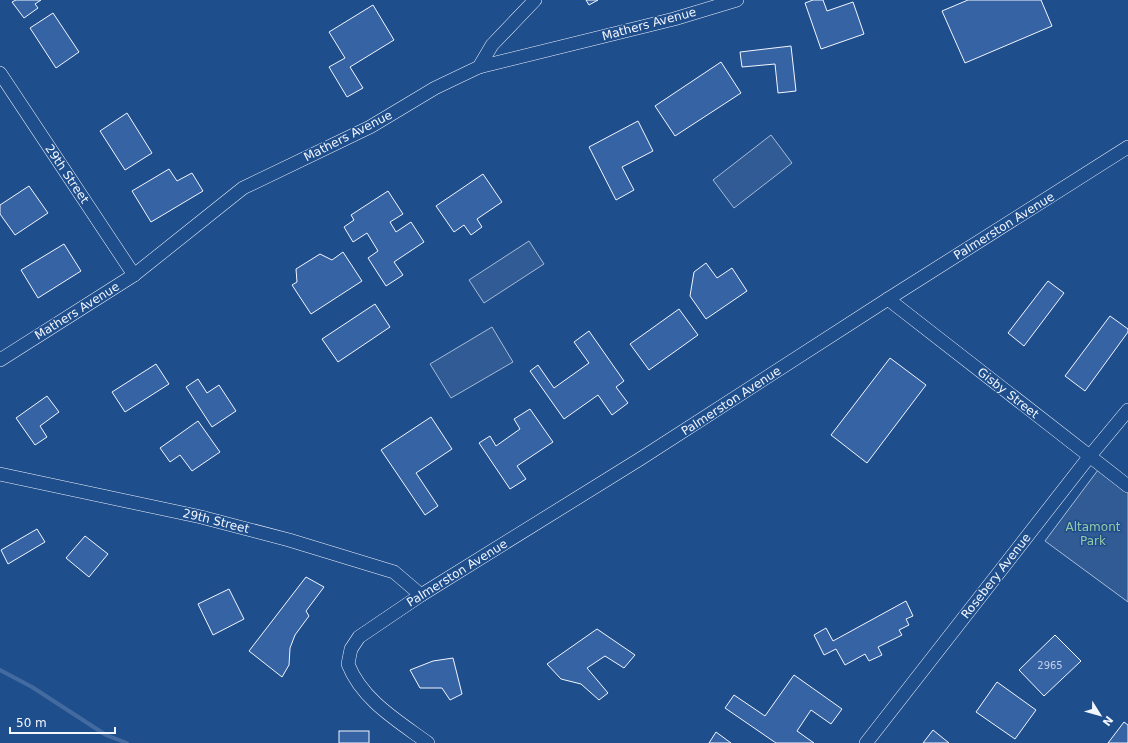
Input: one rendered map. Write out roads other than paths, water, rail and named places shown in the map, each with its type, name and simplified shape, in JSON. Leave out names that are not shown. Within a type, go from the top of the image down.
[{"type":"street","points":[[479,67],[492,45],[535,0]]},
{"type":"street","name":"Mathers Avenue","points":[[0,360],[134,275],[243,188],[370,127],[434,88],[479,67],[674,19],[737,0]]},
{"type":"street","name":"29th Street","points":[[0,73],[134,275]]},
{"type":"street","name":"Palmerston Avenue","points":[[428,743],[377,705],[359,686],[348,664],[351,649],[359,636],[640,459],[888,299],[1128,147]]},
{"type":"street","name":"Gisby Street","points":[[888,299],[1128,486]]},
{"type":"street","name":"Rosebery Avenue","points":[[866,743],[1089,457],[1128,410]]},
{"type":"street","name":"29th Street","points":[[0,474],[202,517],[289,540],[394,572],[422,595]]},
{"type":"waterway","points":[[0,670],[32,687],[106,735],[127,743]]},
{"type":"park label","name":"Altamont Park","points":[[1093,534]]}]
